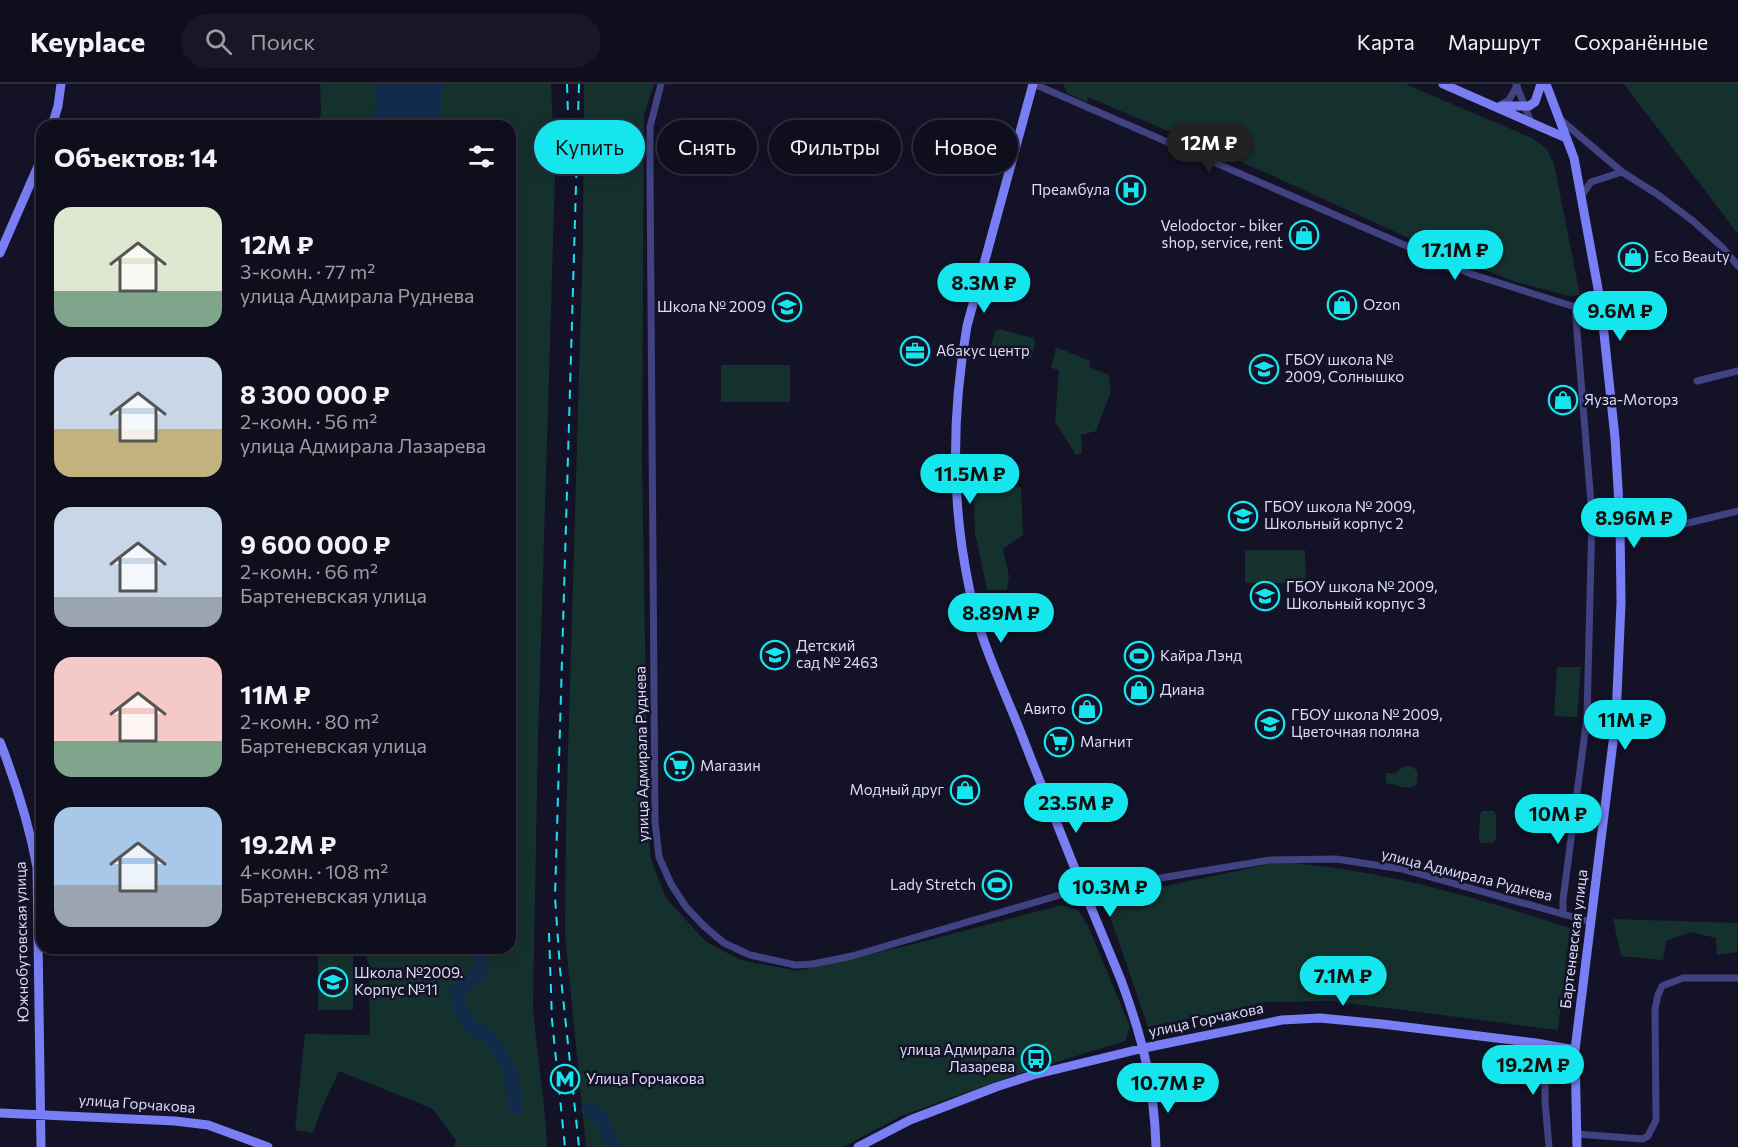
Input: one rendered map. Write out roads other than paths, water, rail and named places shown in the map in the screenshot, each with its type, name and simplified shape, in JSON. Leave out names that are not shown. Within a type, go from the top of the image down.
[{"type":"street","points":[[54,120],[61,84]]},
{"type":"street","name":"улица Адмирала Руднева","points":[[660,84],[650,127],[656,840],[659,857],[671,884],[686,907],[704,926],[724,943],[750,955],[795,965],[813,964],[852,956],[1063,894],[1270,860],[1336,859],[1402,869],[1591,922]]},
{"type":"street","points":[[1156,1147],[1154,1109],[1144,1048],[1121,980],[978,620],[968,586],[956,497],[955,458],[961,361],[967,326],[1034,84],[1471,274],[1575,307],[1601,305]]},
{"type":"street","points":[[1443,84],[1566,138]]},
{"type":"street","points":[[1495,106],[1525,106],[1535,102],[1541,84]]},
{"type":"street","name":"Бартеневская улица","points":[[1546,84],[1574,158],[1601,305],[1615,438],[1620,520],[1621,603],[1616,718],[1575,1050],[1577,1147]]},
{"type":"street","points":[[1495,106],[1509,100],[1516,85]]},
{"type":"street","points":[[1516,85],[1531,122]]},
{"type":"street","points":[[1559,119],[1622,172],[1693,221],[1722,247],[1738,266]]},
{"type":"street","points":[[0,253],[36,171]]},
{"type":"street","points":[[1582,195],[1591,182],[1622,172]]},
{"type":"street","points":[[1563,914],[1587,717],[1592,516],[1575,307]]},
{"type":"street","points":[[1697,381],[1738,371]]},
{"type":"street","points":[[1659,530],[1738,511]]},
{"type":"street","name":"Южнобутовская улица","points":[[0,742],[28,825],[36,862]]},
{"type":"street","name":"Южнобутовская улица","points":[[38,954],[41,1147]]},
{"type":"street","points":[[1576,1134],[1643,1139],[1648,1136],[1656,1120],[1655,1009],[1662,986],[1683,978],[1738,978]]},
{"type":"street","name":"улица Горчакова","points":[[858,1147],[910,1120],[996,1087],[1049,1071],[1234,1028],[1298,1018],[1382,1024],[1545,1044],[1575,1050]]},
{"type":"street","points":[[1545,1044],[1545,1101],[1549,1147]]},
{"type":"street","name":"улица Горчакова","points":[[0,1113],[40,1113],[208,1125],[268,1147]]},
{"type":"water","points":[[376,84],[443,84],[440,120],[372,120],[375,108]]},
{"type":"waterway","points":[[477,954],[482,969],[457,991],[460,1007],[467,1022],[490,1039],[503,1057],[512,1081],[516,1108]]},
{"type":"waterway","points":[[588,1109],[601,1118],[614,1147]]},
{"type":"railway","points":[[567,84],[568,120]]},
{"type":"railway","points":[[579,84],[555,897],[560,969],[579,1147]]},
{"type":"railway","points":[[549,933],[552,1020],[565,1147]]},
{"type":"place","name":"Преамбула","points":[[1131,190]]},
{"type":"place","name":"Velodoctor - biker shop, service, rent","points":[[1304,235]]},
{"type":"place","name":"Eco Beauty","points":[[1633,257]]},
{"type":"place","name":"Ozon","points":[[1342,305]]},
{"type":"place","name":"Школа № 2009","points":[[787,307]]},
{"type":"place","name":"Абакус центр","points":[[915,351]]},
{"type":"place","name":"ГБОУ школа № 2009, Солнышко","points":[[1264,369]]},
{"type":"place","name":"Яуза-Моторз","points":[[1563,400]]},
{"type":"place","name":"ГБОУ школа № 2009, Школьный корпус 2","points":[[1243,516]]},
{"type":"place","name":"ГБОУ школа № 2009, Школьный корпус 3","points":[[1265,596]]},
{"type":"place","name":"Детский сад № 2463","points":[[775,655]]},
{"type":"place","name":"Кайра Лэнд","points":[[1139,656]]},
{"type":"place","name":"Диана","points":[[1139,690]]},
{"type":"place","name":"Авито","points":[[1087,709]]},
{"type":"place","name":"ГБОУ школа № 2009, Цветочная поляна","points":[[1270,724]]},
{"type":"place","name":"Магнит","points":[[1059,742]]},
{"type":"place","name":"Магазин","points":[[679,766]]},
{"type":"place","name":"Модный друг","points":[[965,790]]},
{"type":"place","name":"Lady Stretch","points":[[997,885]]},
{"type":"place","name":"Школа №2009. Корпус №11","points":[[333,982]]},
{"type":"place","name":"улица Адмирала Лазарева","points":[[1036,1059]]},
{"type":"place","name":"Улица Горчакова","points":[[565,1079]]}]
